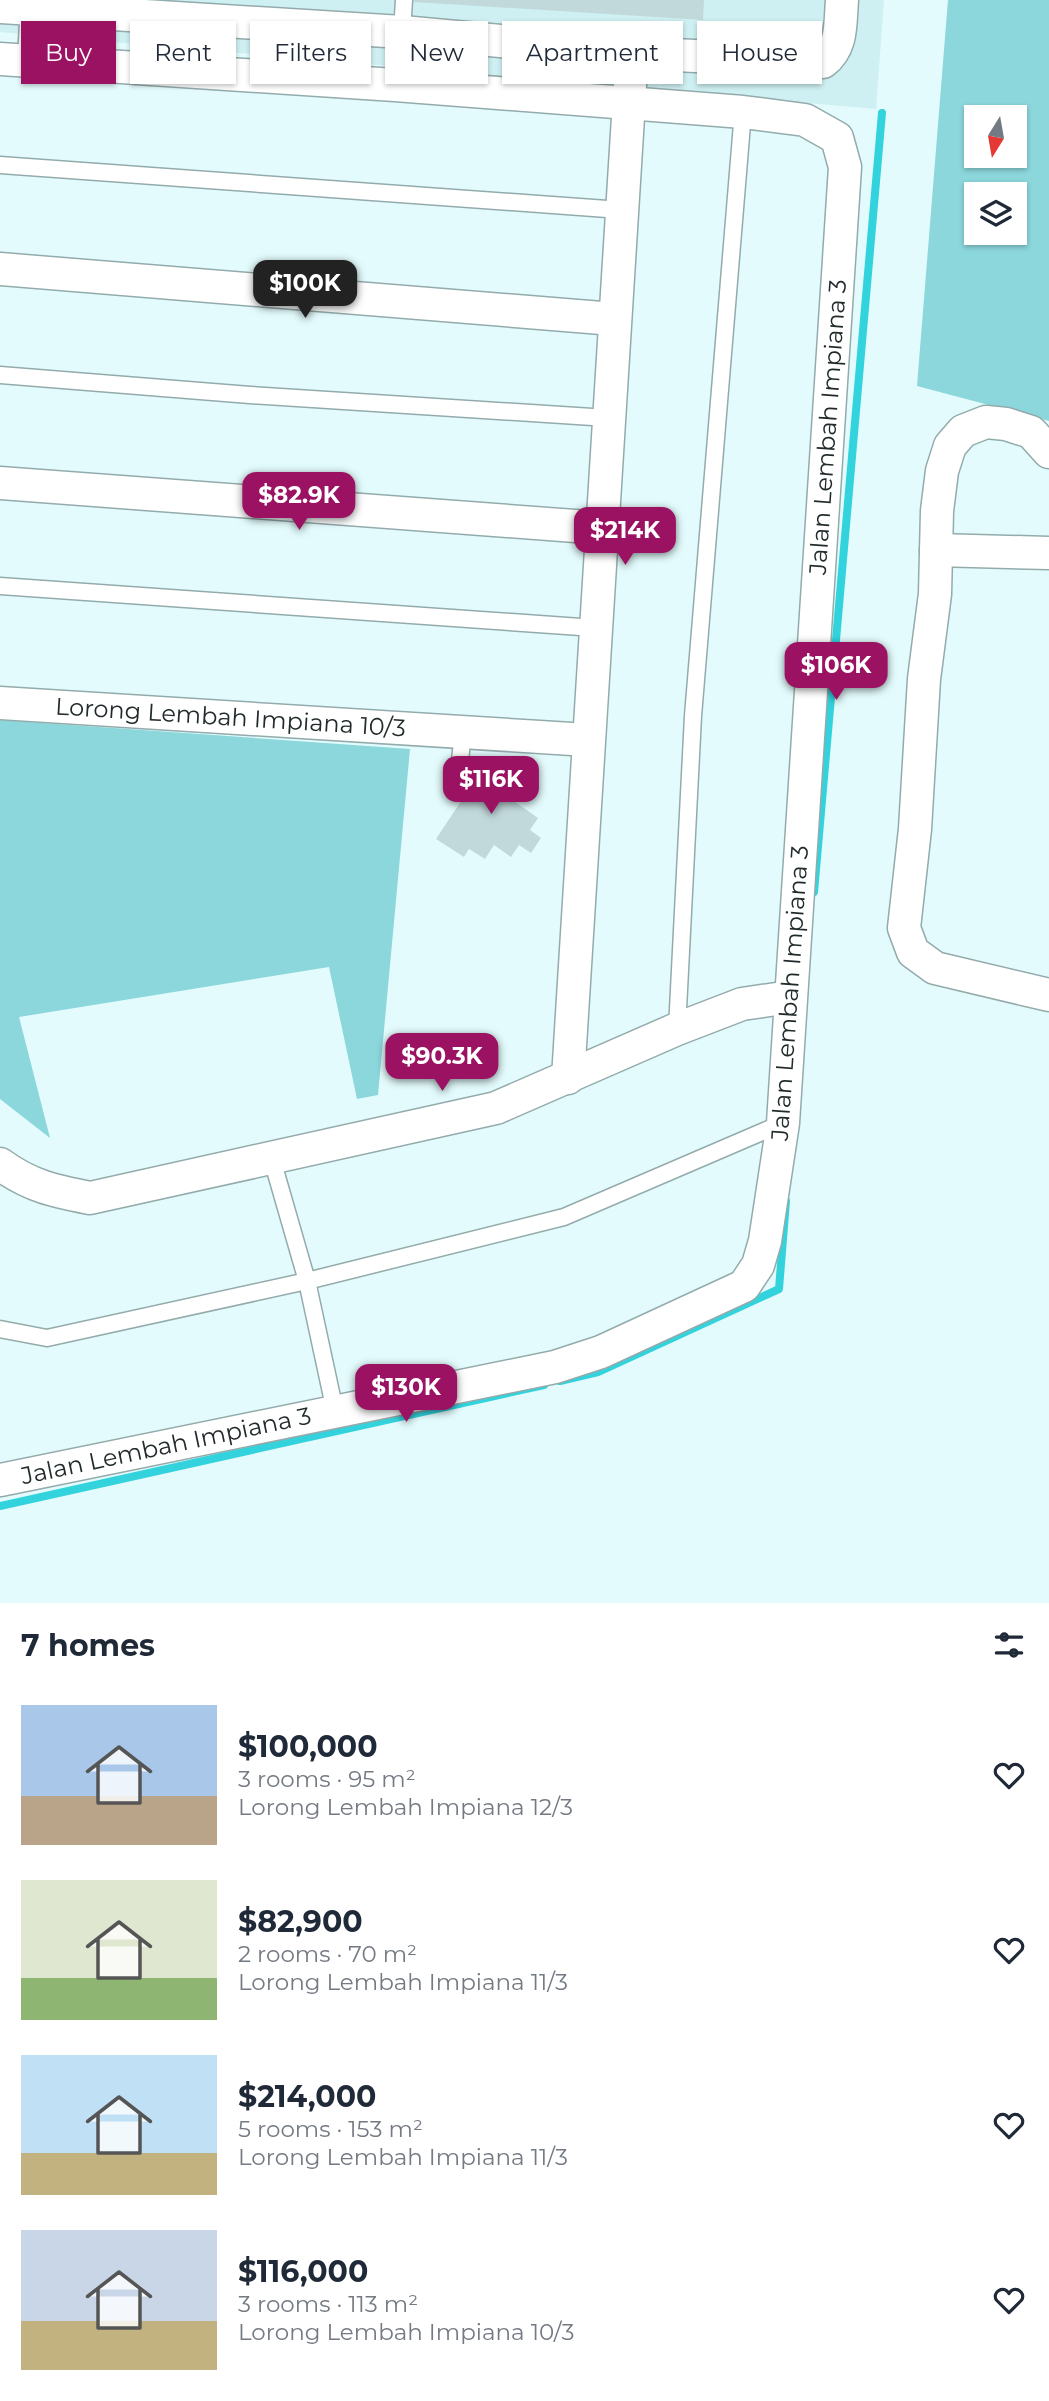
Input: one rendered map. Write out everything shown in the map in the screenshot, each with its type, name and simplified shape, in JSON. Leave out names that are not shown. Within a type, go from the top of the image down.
[{"type":"street","points":[[683,55],[823,62],[834,54],[840,35],[842,0]]},
{"type":"street","points":[[19,5],[385,31]]},
{"type":"street","name":"Jalan Lembah Impiana 3","points":[[0,1479],[555,1367],[601,1352],[744,1286],[758,1265],[765,1241],[783,1123],[845,167],[837,138],[805,120],[743,112],[13,60]]},
{"type":"street","points":[[568,1078],[629,84]]},
{"type":"street","points":[[0,269],[614,319]]},
{"type":"street","points":[[1049,452],[1031,432],[1006,424],[986,422],[963,431],[950,446],[942,471],[935,594],[924,679],[915,829],[904,928],[914,953],[935,968],[1049,995]]},
{"type":"street","points":[[0,483],[602,528]]},
{"type":"street","points":[[936,550],[1049,553]]},
{"type":"street","name":"Lorong Lembah Impiana 10/3","points":[[0,703],[588,740]]},
{"type":"street","points":[[0,1164],[44,1189],[90,1198],[496,1108],[677,1029],[742,1004],[790,997]]},
{"type":"lane","points":[[402,21],[404,0]]},
{"type":"lane","points":[[13,60],[19,5]]},
{"type":"lane","points":[[677,1029],[692,716],[743,112]]},
{"type":"lane","points":[[0,165],[621,210]]},
{"type":"lane","points":[[0,375],[250,395],[608,418]]},
{"type":"lane","points":[[0,586],[595,628]]},
{"type":"lane","points":[[457,790],[463,732]]},
{"type":"lane","points":[[0,1329],[47,1338],[307,1281],[564,1217],[783,1123]]},
{"type":"lane","points":[[271,1156],[307,1281],[335,1411]]},
{"type":"shaded area","points":[[0,0],[884,0],[876,109],[592,84],[683,84],[683,21],[502,21],[502,76],[488,75],[488,21],[385,21],[385,66],[371,65],[371,21],[250,21],[250,54],[236,53],[236,21],[130,21],[130,43],[116,42],[116,21],[21,21],[21,34],[0,32]]},
{"type":"shaded area","points":[[948,0],[1049,0],[1049,421],[917,386]]},
{"type":"shaded area","points":[[0,720],[410,749],[378,1095],[357,1099],[329,967],[19,1017],[50,1138],[0,1099]]},
{"type":"building","points":[[414,0],[704,0],[703,20]]},
{"type":"building","points":[[489,759],[527,784],[515,802],[538,818],[530,830],[541,838],[531,853],[519,845],[511,857],[494,845],[485,859],[469,849],[464,857],[436,839]]},
{"type":"waterway","points":[[814,892],[882,113]]},
{"type":"waterway","points":[[560,1381],[598,1372],[779,1289],[786,1201]]},
{"type":"waterway","points":[[0,1506],[544,1385]]}]
